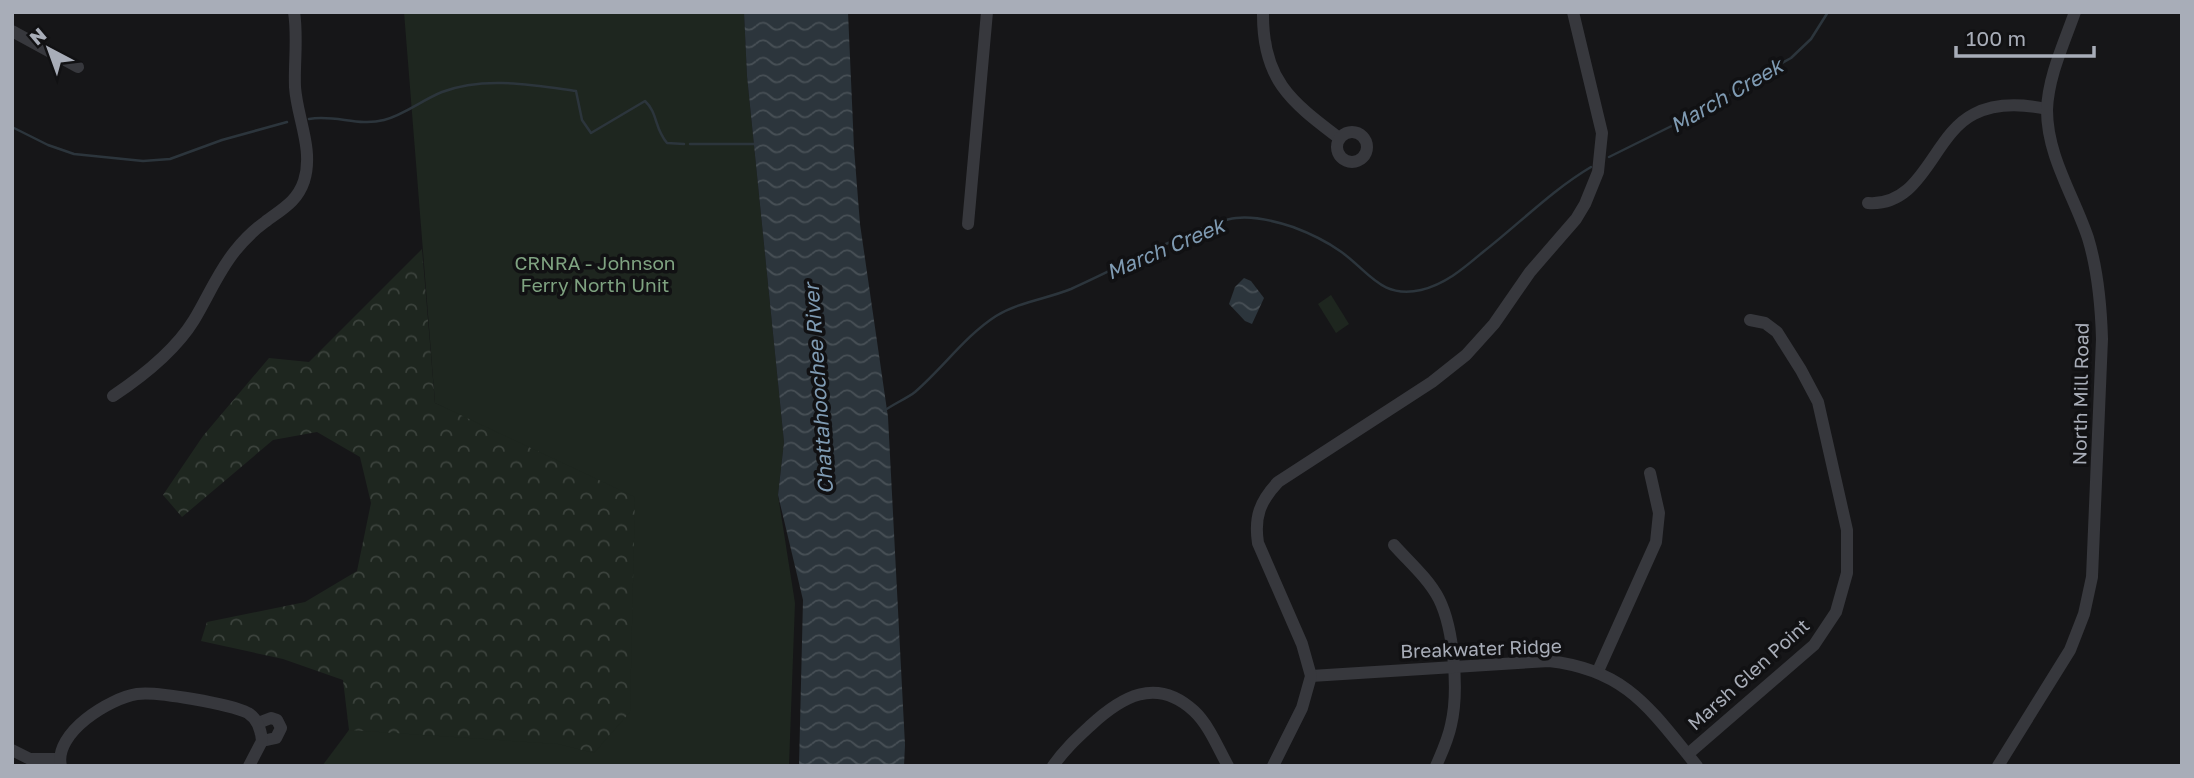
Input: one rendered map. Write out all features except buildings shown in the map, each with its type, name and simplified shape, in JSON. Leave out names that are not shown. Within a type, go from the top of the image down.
[{"type":"street","points":[[113,396],[177,342],[235,250],[264,222],[284,210],[300,192],[308,162],[295,85],[297,45],[294,12]]},
{"type":"street","points":[[968,224],[987,12]]},
{"type":"street","points":[[1264,12],[1267,51],[1274,74],[1283,90],[1297,106],[1339,138]]},
{"type":"street","points":[[1273,766],[1302,708],[1311,676],[1302,644],[1258,543],[1255,527],[1257,512],[1265,495],[1278,482],[1432,382],[1466,355],[1494,324],[1530,272],[1586,204],[1598,172],[1602,133],[1573,12]]},
{"type":"street","name":"North Mill Road","points":[[1998,766],[2070,650],[2084,614],[2092,577],[2102,339],[2101,301],[2088,241],[2051,142],[2047,109],[2052,77],[2075,12]]},
{"type":"street","points":[[12,31],[78,67]]},
{"type":"street","points":[[1868,203],[1887,202],[1903,194],[1924,172],[1951,132],[1975,113],[2009,105],[2047,109]]},
{"type":"street","name":"Marsh Glen Point","points":[[1688,754],[1814,645],[1836,611],[1847,573],[1847,530],[1818,402],[1777,332],[1765,323],[1750,320]]},
{"type":"street","points":[[1598,671],[1656,542],[1659,513],[1650,473]]},
{"type":"street","points":[[1394,545],[1439,599],[1450,634],[1455,695],[1452,723],[1436,766]]},
{"type":"street","name":"Breakwater Ridge","points":[[1311,676],[1549,661],[1574,664],[1598,671],[1640,698],[1697,766]]},
{"type":"street","points":[[12,750],[30,759],[61,762],[62,749],[72,730],[113,702],[139,693],[160,694],[248,713],[258,723],[262,741],[249,766]]},
{"type":"street","points":[[1053,766],[1065,749],[1107,709],[1130,696],[1152,694],[1180,701],[1194,712],[1228,766]]},
{"type":"street","points":[[258,723],[271,718],[277,720],[281,729],[276,738],[262,741]]},
{"type":"green space","name":"CRNRA - Johnson Ferry North Unit","points":[[404,12],[744,12],[747,76],[784,442],[778,495],[795,603],[789,766],[322,766],[349,730],[558,744],[594,753],[630,712],[635,497],[435,403]]},
{"type":"green space","points":[[422,249],[435,403],[667,501],[642,766],[325,766],[349,730],[343,680],[283,659],[201,641],[207,622],[305,602],[357,571],[371,503],[360,457],[317,432],[273,440],[182,517],[163,495],[203,436],[269,358],[309,362]]},
{"type":"green space","points":[[1331,295],[1349,324],[1336,333],[1318,304]]},
{"type":"water","name":"Chattahoochee River","points":[[744,12],[848,12],[860,224],[888,417],[904,766],[799,766],[803,600],[778,495],[784,442],[747,76]]},
{"type":"water","points":[[1244,278],[1251,281],[1264,298],[1252,324],[1245,321],[1229,304],[1235,287]]},
{"type":"waterway","name":"March Creek","points":[[1609,157],[1718,103],[1791,58],[1811,39],[1828,12]]},
{"type":"waterway","points":[[309,119],[374,122],[391,118],[435,95],[458,87],[508,83],[576,91],[582,120],[591,133],[645,101],[667,143],[684,144]]},
{"type":"waterway","points":[[12,127],[48,145],[74,154],[143,161],[170,159],[222,140],[287,122]]},
{"type":"waterway","points":[[690,144],[757,144]]},
{"type":"waterway","name":"March Creek","points":[[884,411],[915,392],[974,333],[996,316],[1014,307],[1071,289],[1213,224],[1243,218],[1286,225],[1335,247],[1385,287],[1395,291],[1421,290],[1447,280],[1549,197],[1591,167]]}]
